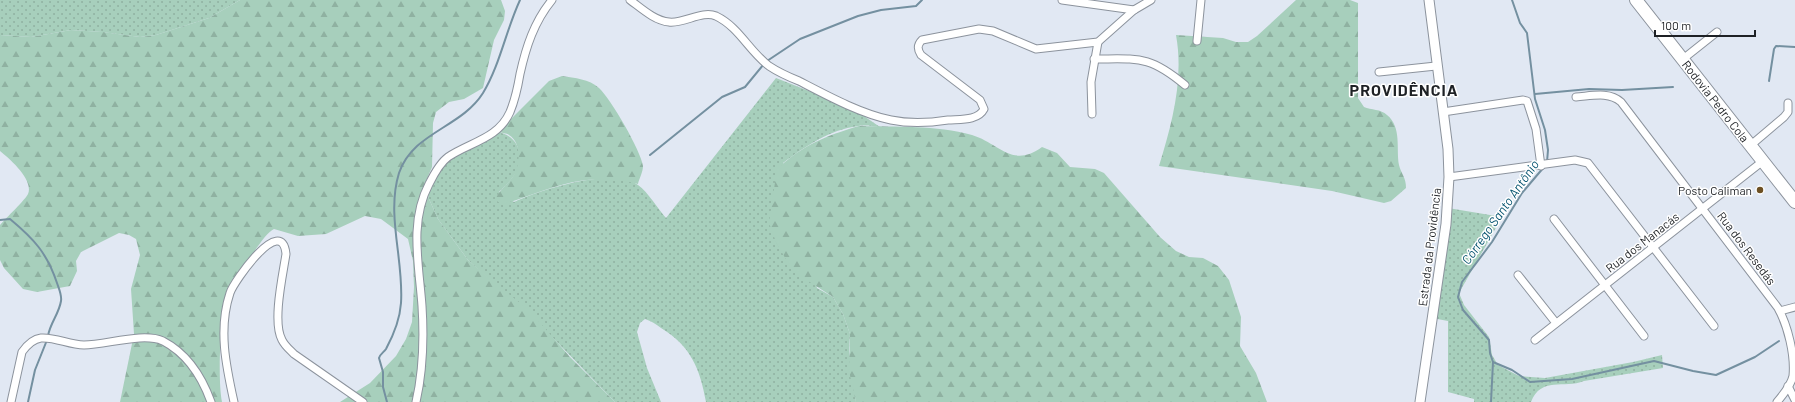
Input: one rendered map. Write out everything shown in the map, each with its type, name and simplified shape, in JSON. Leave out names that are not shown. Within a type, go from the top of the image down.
[{"type":"main road","name":"Rodovia Pedro Cola","points":[[1636,0],[1795,202]]},
{"type":"street","points":[[416,402],[422,355],[422,307],[416,239],[421,207],[429,184],[447,157],[489,137],[504,124],[511,111],[524,57],[533,29],[543,11],[552,0]]},
{"type":"street","points":[[630,0],[656,18],[667,22],[674,23],[708,15],[715,16],[727,22],[750,49],[775,70],[816,90],[878,116],[909,123],[974,118],[982,113],[984,109],[980,100],[921,55],[918,47],[922,40],[951,33],[986,29],[1030,47],[1042,49],[1098,42],[1134,10],[1151,0]]},
{"type":"street","points":[[1062,0],[1134,10]]},
{"type":"street","points":[[1198,41],[1202,0]]},
{"type":"street","name":"Estrada da Providência","points":[[1420,402],[1446,224],[1449,177],[1443,112],[1436,66],[1429,0]]},
{"type":"street","points":[[1683,59],[1718,32]]},
{"type":"street","points":[[1092,114],[1091,82],[1098,42]]},
{"type":"street","points":[[1094,59],[1131,59],[1153,62],[1163,67],[1185,85]]},
{"type":"street","points":[[1379,72],[1436,66]]},
{"type":"street","name":"Rua dos Resedás","points":[[1576,96],[1605,95],[1617,99],[1761,283],[1780,311],[1785,322],[1793,353],[1793,377],[1777,402]]},
{"type":"street","points":[[1443,112],[1525,100],[1530,105],[1545,165]]},
{"type":"street","points":[[1751,145],[1784,118],[1788,112],[1788,103]]},
{"type":"street","points":[[1449,177],[1575,160],[1588,163],[1714,326]]},
{"type":"street","name":"Rua dos Manacás","points":[[1535,340],[1763,161]]},
{"type":"street","points":[[1554,219],[1644,336]]},
{"type":"street","points":[[234,402],[224,352],[223,326],[226,306],[236,280],[243,270],[263,248],[274,241],[281,242],[284,246],[286,254],[279,304],[278,329],[281,340],[294,354],[363,402]]},
{"type":"street","points":[[1518,275],[1556,323]]},
{"type":"street","points":[[1780,311],[1795,307]]},
{"type":"street","points":[[11,402],[22,352],[27,345],[34,341],[49,339],[81,345],[94,345],[152,338],[162,341],[185,358],[200,375],[211,402]]},
{"type":"street","points":[[1788,386],[1795,400]]},
{"type":"green space","points":[[0,0],[240,0],[209,18],[156,35],[140,37],[71,30],[31,37],[0,35]]},
{"type":"green space","points":[[240,0],[501,0],[505,11],[504,20],[494,40],[483,88],[464,99],[449,102],[436,112],[433,123],[432,167],[426,181],[429,199],[438,219],[468,260],[529,310],[570,357],[615,402],[340,402],[370,383],[396,356],[406,339],[412,322],[414,287],[413,261],[408,239],[381,219],[365,216],[326,234],[298,236],[274,229],[260,243],[236,283],[223,316],[220,359],[222,402],[120,402],[134,334],[131,289],[140,255],[136,239],[129,235],[119,233],[81,252],[76,261],[77,271],[70,286],[37,292],[23,289],[4,268],[0,260],[0,225],[26,197],[29,188],[28,182],[20,170],[0,151],[0,35],[31,37],[71,30],[103,32],[140,37],[156,35],[209,18]]},
{"type":"green space","points":[[1296,0],[1350,0],[1358,3],[1358,98],[1364,107],[1385,113],[1392,120],[1398,138],[1399,165],[1406,184],[1406,188],[1391,201],[1384,203],[1332,191],[1159,166],[1172,118],[1178,85],[1179,68],[1176,35],[1223,38],[1236,42],[1248,42],[1257,36]]},
{"type":"green space","points":[[562,76],[582,79],[595,85],[611,103],[641,159],[643,168],[638,184],[613,179],[588,180],[564,184],[501,204],[497,201],[496,197],[514,175],[518,165],[519,154],[516,143],[513,139],[508,134],[498,132],[549,81]]},
{"type":"green space","points":[[776,78],[852,108],[880,127],[861,126],[837,131],[809,145],[783,163],[817,288],[833,297],[843,314],[850,334],[849,351],[856,402],[706,402],[701,379],[687,351],[671,335],[645,319],[640,323],[637,332],[647,368],[661,402],[615,402],[555,340],[468,260],[438,219],[429,199],[426,181],[461,148],[476,138],[493,132],[507,135],[516,144],[519,150],[520,158],[518,170],[499,192],[514,202],[558,186],[595,179],[612,178],[627,180],[638,185],[649,196],[666,218]]},
{"type":"green space","points":[[859,126],[916,127],[958,132],[972,135],[1006,152],[1022,156],[1042,147],[1057,153],[1070,167],[1095,169],[1104,173],[1160,237],[1176,251],[1189,257],[1203,258],[1218,266],[1229,280],[1241,317],[1240,346],[1256,373],[1267,402],[856,402],[849,371],[850,334],[843,314],[833,297],[802,277],[788,263],[776,242],[769,223],[777,169],[805,147]]},
{"type":"green space","points":[[1448,208],[1502,217],[1459,293],[1464,305],[1489,337],[1492,355],[1498,365],[1519,376],[1545,378],[1633,362],[1662,355],[1663,368],[1576,383],[1547,386],[1535,394],[1531,402],[1474,402],[1474,399],[1448,392],[1448,321],[1432,318]]},
{"type":"waterway","points":[[387,402],[383,387],[383,372],[379,358],[386,349],[394,333],[401,303],[400,270],[394,205],[395,189],[399,173],[406,159],[415,148],[463,114],[474,105],[483,93],[494,71],[520,0]]},
{"type":"waterway","points":[[767,61],[800,39],[858,16],[881,10],[916,6],[922,0]]},
{"type":"waterway","name":"Córrego Santo Antônio","points":[[1512,0],[1520,23],[1527,33],[1535,99],[1545,130],[1548,150],[1547,162]]},
{"type":"waterway","points":[[1769,81],[1774,49],[1776,46],[1795,47]]},
{"type":"waterway","points":[[650,155],[722,97],[745,87],[764,64]]},
{"type":"waterway","points":[[1535,94],[1589,89],[1622,90],[1673,87]]},
{"type":"waterway","name":"Córrego Santo Antônio","points":[[1491,402],[1493,362],[1490,353],[1489,340],[1463,310],[1458,297],[1462,282],[1492,242],[1522,193],[1544,167]]},
{"type":"waterway","points":[[0,220],[10,219],[26,233],[39,247],[53,272],[61,299],[60,306],[48,336]]},
{"type":"waterway","points":[[28,402],[35,370],[47,340]]},
{"type":"waterway","points":[[1493,362],[1512,370],[1530,382],[1572,379],[1654,361],[1716,375],[1755,357],[1779,341]]},
{"type":"place","name":"Posto Caliman","points":[[1760,190]]},
{"type":"district","name":"PROVIDÊNCIA","points":[[1404,89]]}]
